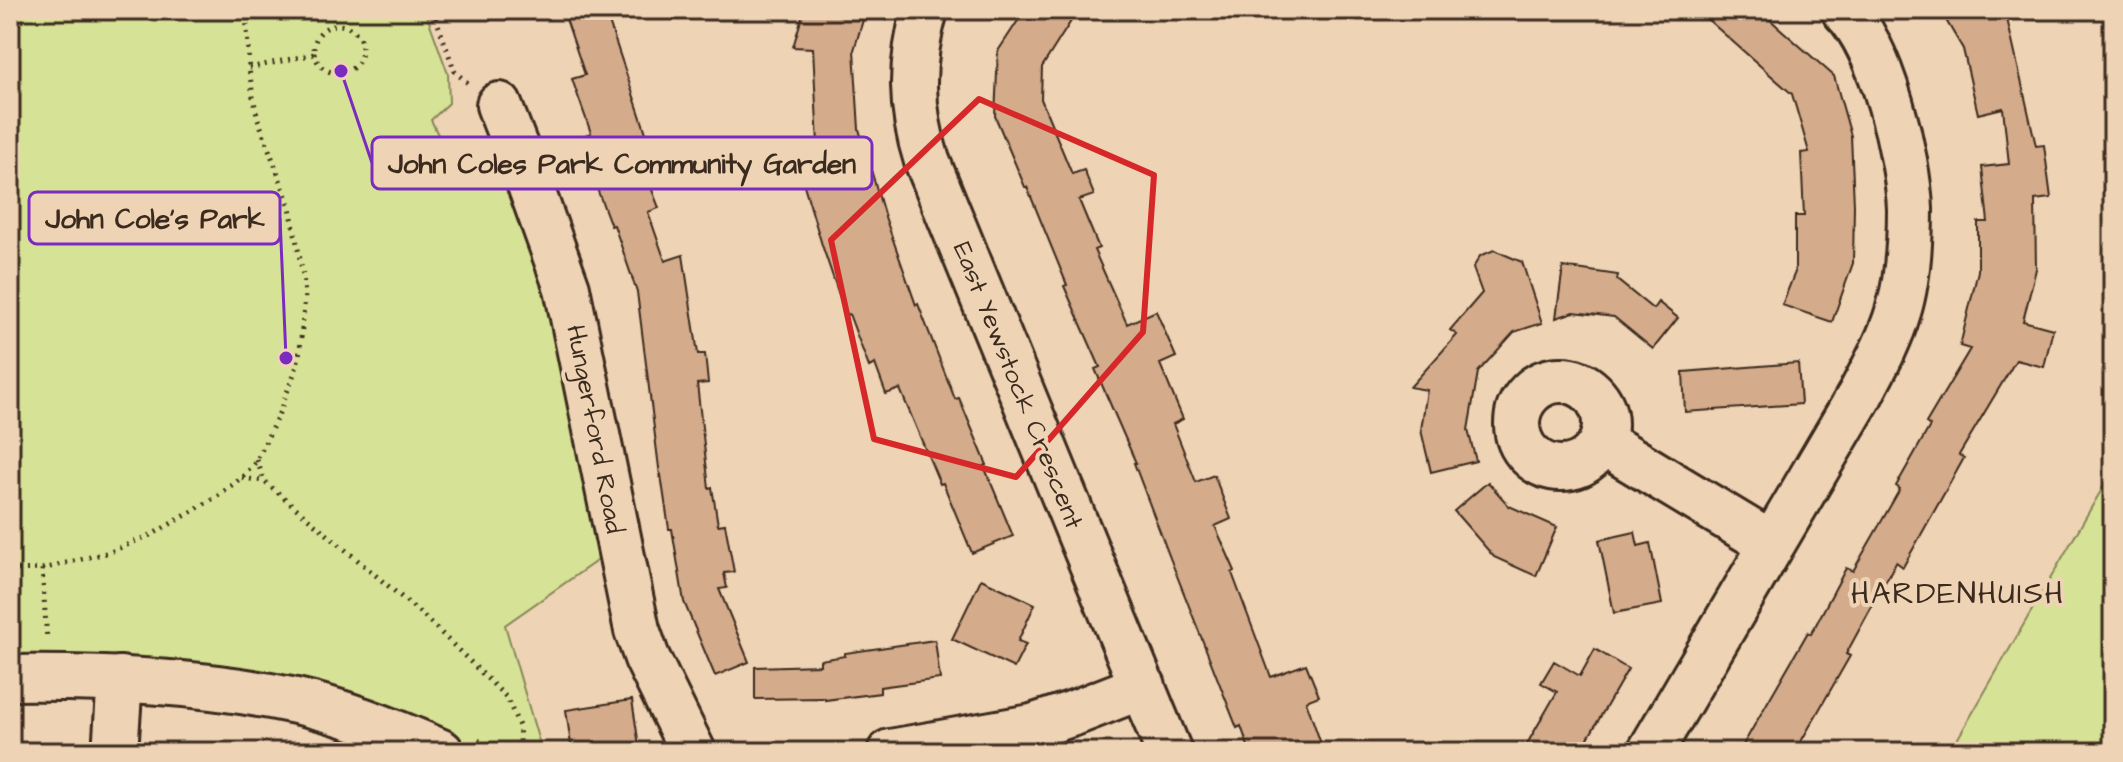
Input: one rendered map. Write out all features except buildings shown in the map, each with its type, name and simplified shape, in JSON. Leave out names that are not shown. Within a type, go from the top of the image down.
[{"type":"street","name":"East Yewstock Crescent","points":[[925,10],[914,68],[916,119],[924,150],[1169,752]]},
{"type":"street","points":[[1650,752],[1860,395],[1884,350],[1899,310],[1910,208],[1905,172],[1881,74],[1868,45],[1844,10]]},
{"type":"street","name":"Hungerford Road","points":[[499,105],[567,288],[637,630],[647,658],[693,752]]},
{"type":"street","points":[[1602,442],[1771,544]]},
{"type":"street","points":[[10,678],[120,679],[214,687],[297,702],[352,717],[441,752]]},
{"type":"street","points":[[115,752],[120,679]]},
{"type":"street","points":[[890,752],[1032,727],[1143,686]]},
{"type":"path","points":[[10,33],[21,23],[27,10]]},
{"type":"path","points":[[10,570],[42,569],[110,552],[153,534],[188,514],[242,478],[257,460],[280,411],[297,366],[305,295],[290,207],[258,119],[249,68],[246,10]]},
{"type":"path","points":[[433,10],[455,72],[499,105]]},
{"type":"path","points":[[334,25],[350,28],[361,40],[363,48],[358,64],[344,73],[329,72],[317,62],[314,54],[320,32],[334,25]]},
{"type":"path","points":[[249,68],[314,54]]},
{"type":"path","points":[[257,460],[264,481],[425,617],[507,698],[519,726],[521,752]]},
{"type":"path","points":[[242,478],[264,481]]},
{"type":"path","points":[[42,569],[49,651]]},
{"type":"highlighted area","points":[[979,99],[1154,175],[1143,332],[1016,477],[874,439],[831,240]]},
{"type":"green space","points":[[10,10],[425,10],[448,74],[449,103],[431,120],[448,156],[482,154],[511,168],[615,548],[505,625],[542,752],[471,752],[415,718],[10,659]]},
{"type":"green space","points":[[2113,470],[2113,752],[1950,752]]},
{"type":"place","name":"John Coles Park Community Garden","points":[[341,71]]},
{"type":"place","name":"John Cole's Park","points":[[286,358]]},
{"type":"district","name":"HARDENHUISH","points":[[1958,593]]}]
